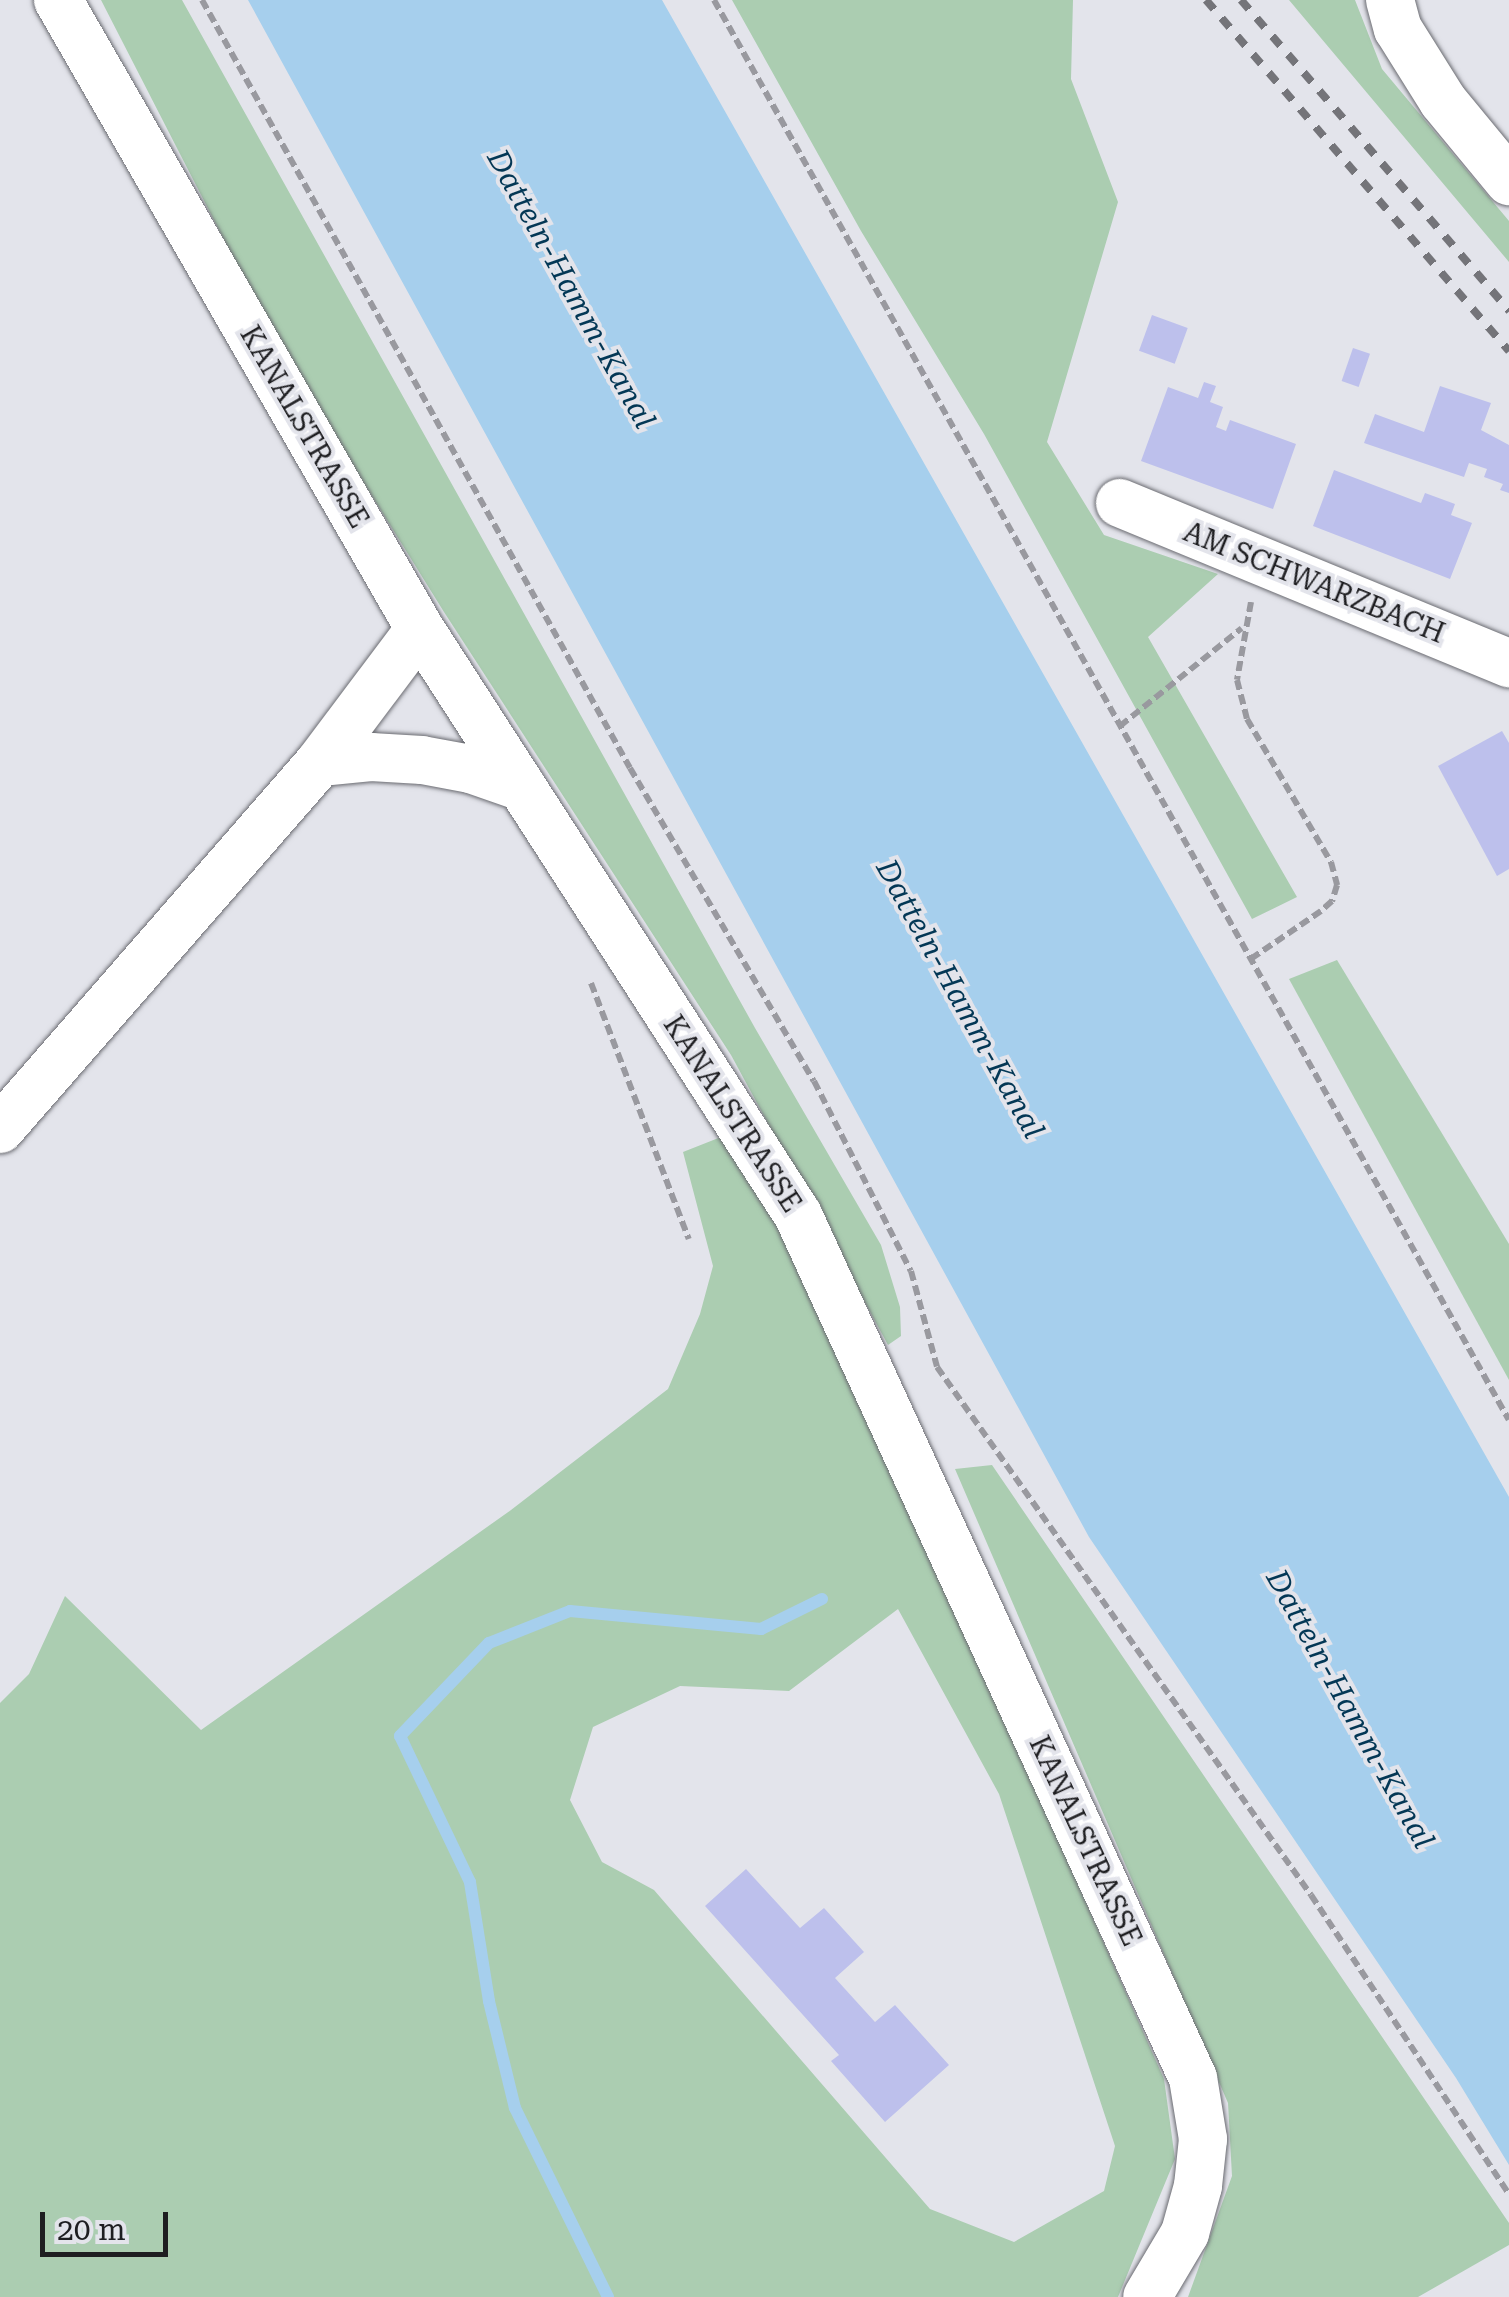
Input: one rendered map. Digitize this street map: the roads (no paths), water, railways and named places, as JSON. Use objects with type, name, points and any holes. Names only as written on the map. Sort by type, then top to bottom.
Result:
[{"type":"street","name":"KANALSTRASSE","points":[[58,0],[420,629],[798,1215],[1194,2078],[1204,2139],[1198,2186],[1185,2232],[1148,2297]]},
{"type":"street","points":[[1390,0],[1398,29],[1443,102],[1509,181]]},
{"type":"street","name":"AM SCHWARZBACH","points":[[1120,503],[1509,663]]},
{"type":"street","points":[[0,1129],[320,762],[420,629]]},
{"type":"street","points":[[320,762],[371,757],[422,760],[471,769],[522,787]]},
{"type":"water","name":"Datteln-Hamm-Kanal","points":[[248,0],[662,0],[1509,1497],[1509,2165],[1456,2078],[1089,1537]]},
{"type":"waterway","points":[[608,2297],[515,2108],[489,2001],[470,1882],[400,1736],[489,1643],[570,1611],[761,1629],[822,1599]]},
{"type":"railway","points":[[1206,0],[1509,351]]},
{"type":"railway","points":[[1241,0],[1509,311]]}]
